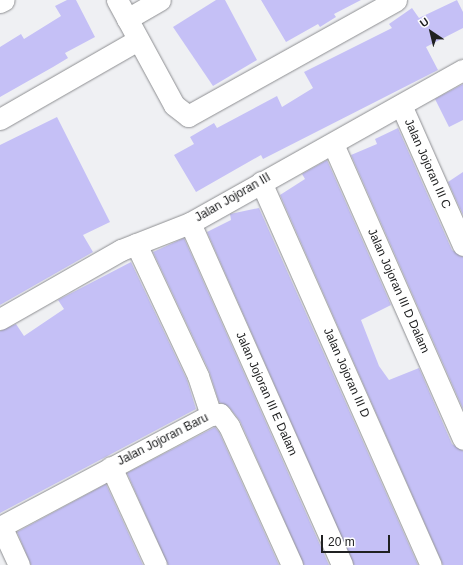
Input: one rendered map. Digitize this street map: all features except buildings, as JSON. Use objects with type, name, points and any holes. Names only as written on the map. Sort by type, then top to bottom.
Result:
[{"type":"street","points":[[0,2],[4,0]]},
{"type":"street","points":[[117,0],[174,105],[188,116],[396,0]]},
{"type":"street","points":[[127,19],[160,0]]},
{"type":"street","points":[[0,119],[138,40]]},
{"type":"street","name":"Jalan Jojoran III","points":[[0,319],[136,244],[190,222],[261,182],[334,144],[463,70]]},
{"type":"street","name":"Jalan Jojoran III C","points":[[401,106],[463,245]]},
{"type":"street","name":"Jalan Jojoran III D Dalam","points":[[334,144],[463,439]]},
{"type":"street","name":"Jalan Jojoran III D","points":[[261,182],[432,565]]},
{"type":"street","name":"Jalan Jojoran III E Dalam","points":[[190,222],[342,565]]},
{"type":"street","points":[[136,244],[198,376],[211,415]]},
{"type":"street","name":"Jalan Jojoran Baru","points":[[1,527],[211,415],[220,414],[229,426],[292,565]]},
{"type":"street","points":[[111,467],[156,565]]},
{"type":"street","points":[[1,527],[19,565]]}]
